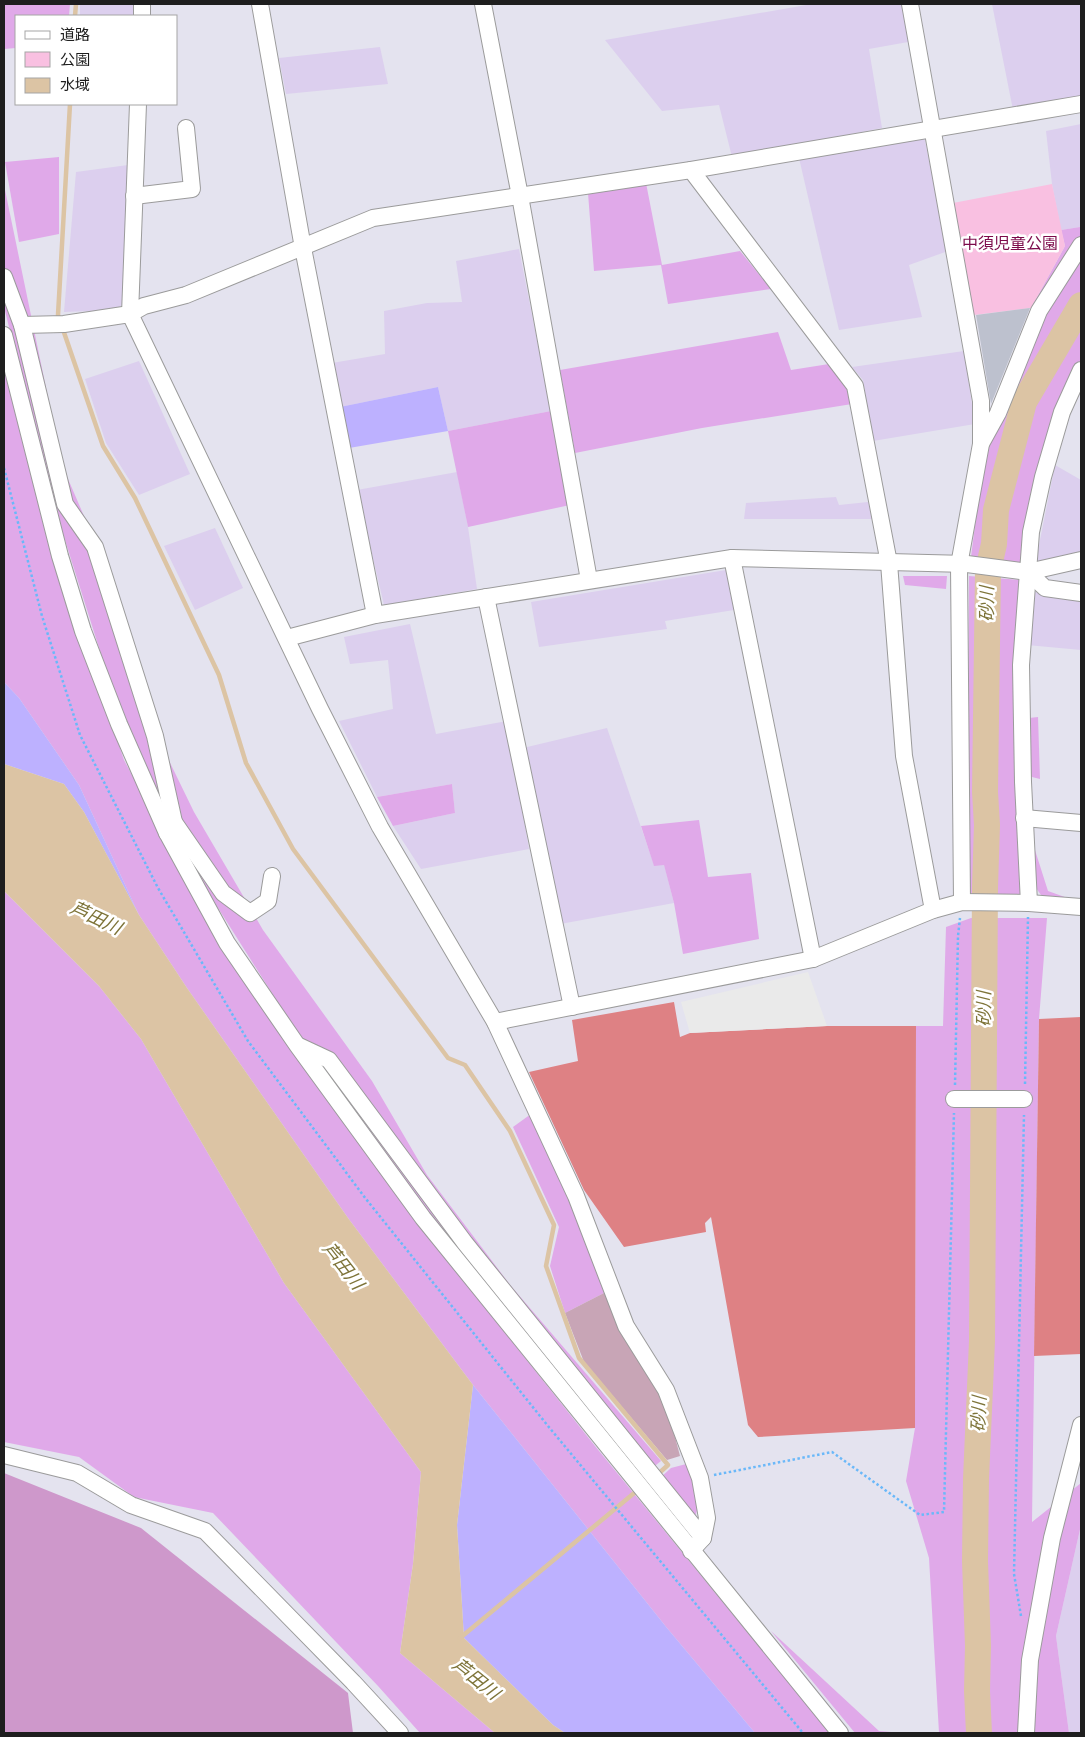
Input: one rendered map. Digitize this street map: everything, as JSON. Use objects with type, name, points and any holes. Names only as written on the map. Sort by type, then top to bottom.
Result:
[{"type":"street","points":[[260,4],[303,248],[374,615]]},
{"type":"street","points":[[483,4],[520,196],[589,580]]},
{"type":"street","points":[[910,4],[981,401],[981,444],[963,565],[962,902]]},
{"type":"street","points":[[22,325],[64,324],[130,314],[144,306],[186,295],[373,218],[691,170],[1081,104]]},
{"type":"street","points":[[138,105],[130,314],[320,709],[380,827],[495,1022],[576,1196],[626,1326],[666,1390],[700,1478],[707,1518],[703,1538],[692,1551]]},
{"type":"street","points":[[134,196],[192,189],[186,128]]},
{"type":"street","points":[[691,170],[855,386],[889,563],[904,756],[932,910]]},
{"type":"street","points":[[981,444],[998,413],[1039,311],[1081,245]]},
{"type":"street","points":[[4,277],[22,325],[65,504],[94,547],[155,736],[171,827],[223,893],[250,913],[268,901],[272,876]]},
{"type":"street","points":[[4,335],[60,556],[83,631],[119,724],[227,943],[297,1045],[423,1218],[840,1733]]},
{"type":"street","points":[[1029,903],[1024,818],[1021,665],[1031,532],[1042,477],[1062,412],[1081,370]]},
{"type":"street","points":[[732,558],[813,959]]},
{"type":"street","points":[[287,638],[374,615],[732,558],[963,565],[1028,572],[1081,560]]},
{"type":"street","points":[[1028,572],[1045,588],[1081,593]]},
{"type":"street","points":[[486,597],[572,1007]]},
{"type":"street","points":[[1024,818],[1081,823]]},
{"type":"street","points":[[495,1022],[813,959],[932,910],[962,902],[1029,903],[1081,907]]},
{"type":"street","points":[[297,1045],[328,1060],[465,1243],[703,1538]]},
{"type":"street","points":[[954,1099],[1024,1099]]},
{"type":"street","points":[[1026,1733],[1030,1660],[1052,1538],[1081,1425]]},
{"type":"street","points":[[4,1455],[76,1473],[131,1505],[205,1531],[353,1682],[400,1733]]},
{"type":"path","points":[[700,1478],[832,1452],[920,1516],[944,1512],[958,936],[962,902]]},
{"type":"path","points":[[1014,1574],[1029,903]]},
{"type":"shaded area","points":[[4,4],[70,4],[69,15],[15,15],[15,48],[4,49]]},
{"type":"shaded area","points":[[80,4],[135,4],[135,15],[80,15]]},
{"type":"shaded area","points":[[812,4],[902,4],[908,42],[869,49],[882,128],[732,157],[719,105],[662,111],[605,40]]},
{"type":"shaded area","points":[[992,4],[1081,4],[1081,98],[1013,110]]},
{"type":"shaded area","points":[[380,47],[388,84],[286,94],[279,58]]},
{"type":"shaded area","points":[[1081,124],[1081,225],[1080,227],[1061,230],[1052,184],[1046,131]]},
{"type":"shaded area","points":[[924,136],[948,251],[909,265],[922,317],[839,330],[799,158]]},
{"type":"shaded area","points":[[59,157],[59,234],[19,242],[5,162]]},
{"type":"shaded area","points":[[128,165],[126,300],[117,310],[64,312],[76,172]]},
{"type":"shaded area","points":[[646,183],[662,265],[740,251],[771,289],[668,304],[661,265],[594,271],[588,193]]},
{"type":"shaded area","points":[[4,185],[62,465],[84,516],[139,699],[194,812],[263,930],[372,1081],[427,1175],[511,1286],[661,1461],[641,1477],[424,1209],[287,1017],[187,859],[118,708],[52,499],[4,307]]},
{"type":"shaded area","points":[[1081,225],[1081,358],[1036,478],[1024,563],[971,557],[989,415],[1031,308],[1065,246],[1061,230],[1080,227]]},
{"type":"shaded area","points":[[519,249],[551,411],[448,431],[438,387],[340,407],[332,363],[385,354],[384,311],[427,303],[462,302],[456,261]]},
{"type":"shaded area","points":[[778,332],[791,370],[829,364],[849,387],[852,404],[702,428],[575,453],[560,370]]},
{"type":"shaded area","points":[[964,351],[975,424],[873,441],[863,380],[852,367]]},
{"type":"shaded area","points":[[139,361],[190,474],[139,495],[106,443],[85,379]]},
{"type":"shaded area","points":[[4,363],[51,545],[124,760],[220,940],[265,1011],[401,1202],[595,1446],[830,1733],[755,1733],[667,1628],[473,1385],[348,1218],[187,988],[139,915],[79,785],[19,698],[4,682]]},
{"type":"shaded area","points":[[551,411],[570,505],[468,527],[448,431]]},
{"type":"shaded area","points":[[1055,465],[1081,480],[1081,554],[1035,565]]},
{"type":"shaded area","points":[[457,472],[468,527],[477,589],[384,605],[357,490]]},
{"type":"shaded area","points":[[836,497],[839,505],[868,502],[872,519],[744,519],[746,503]]},
{"type":"shaded area","points":[[215,528],[243,588],[195,610],[164,546]]},
{"type":"shaded area","points":[[726,570],[734,610],[665,621],[667,629],[539,647],[531,602]]},
{"type":"shaded area","points":[[903,576],[947,576],[946,589],[905,585]]},
{"type":"shaded area","points":[[969,576],[1023,580],[1023,896],[968,896]]},
{"type":"shaded area","points":[[1034,592],[1081,599],[1081,650],[1027,645]]},
{"type":"shaded area","points":[[410,624],[436,734],[507,721],[529,849],[421,869],[393,826],[455,813],[452,784],[377,797],[339,721],[393,709],[388,660],[350,664],[344,637]]},
{"type":"shaded area","points":[[1038,717],[1040,779],[1028,776],[1029,718]]},
{"type":"shaded area","points":[[607,728],[654,865],[664,864],[674,903],[555,925],[523,748]]},
{"type":"shaded area","points":[[452,784],[455,813],[393,826],[377,797]]},
{"type":"shaded area","points":[[699,820],[708,877],[751,873],[759,939],[683,954],[674,903],[664,865],[654,866],[641,826]]},
{"type":"shaded area","points":[[1034,847],[1048,891],[1073,900],[1046,900],[1040,894],[1032,875]]},
{"type":"shaded area","points":[[4,891],[99,986],[141,1039],[284,1283],[421,1472],[413,1564],[400,1653],[495,1733],[420,1733],[378,1686],[213,1513],[134,1497],[79,1457],[4,1442]]},
{"type":"shaded area","points":[[971,918],[1047,918],[1039,1019],[1032,1522],[1081,1483],[1081,1525],[1056,1636],[1069,1733],[939,1733],[929,1558],[906,1481],[915,1428],[916,1026],[943,1026],[946,927]]},
{"type":"shaded area","points":[[808,972],[827,1026],[690,1033],[681,1002]]},
{"type":"shaded area","points":[[674,1002],[680,1037],[690,1033],[827,1026],[916,1026],[915,1428],[758,1437],[748,1425],[711,1217],[705,1223],[706,1232],[624,1247],[584,1190],[529,1072],[578,1061],[572,1020]]},
{"type":"shaded area","points":[[1081,1017],[1081,1354],[1034,1356],[1039,1019]]},
{"type":"shaded area","points":[[531,1114],[577,1210],[604,1293],[565,1313],[550,1266],[559,1227],[513,1127]]},
{"type":"shaded area","points":[[604,1293],[664,1395],[680,1456],[667,1460],[584,1362],[565,1313]]},
{"type":"shaded area","points":[[690,1463],[699,1505],[689,1533],[682,1530],[649,1488],[671,1468]]},
{"type":"shaded area","points":[[4,1473],[141,1528],[348,1693],[353,1733],[4,1733]]},
{"type":"shaded area","points":[[1081,1525],[1081,1733],[1069,1733],[1056,1636]]},
{"type":"shaded area","points":[[771,1631],[879,1731],[904,1733],[855,1733]]},
{"type":"sand","points":[[438,387],[448,431],[349,448],[340,407]]},
{"type":"sand","points":[[4,682],[19,698],[79,785],[139,915],[84,812],[64,784],[4,764]]},
{"type":"sand","points":[[473,1385],[667,1628],[755,1733],[565,1733],[553,1725],[464,1638],[457,1525]]},
{"type":"green space","name":"中須児童公園","points":[[1052,184],[1065,246],[1031,308],[974,315],[953,203]]},
{"type":"water","name":"芦田川","points":[[4,764],[64,784],[84,812],[139,915],[187,988],[348,1218],[473,1385],[457,1525],[464,1638],[553,1725],[565,1733],[495,1733],[400,1653],[413,1564],[421,1472],[284,1283],[141,1039],[99,986],[4,891]]},
{"type":"building","points":[[1030,308],[991,404],[976,315]]},
{"type":"waterway","points":[[75,15],[76,4]]},
{"type":"waterway","points":[[70,105],[58,315],[103,446],[135,498],[219,675],[246,763],[293,849],[448,1058],[465,1065],[510,1131],[554,1225],[546,1266],[579,1358],[668,1465],[657,1475]]},
{"type":"waterway","name":"砂川","points":[[979,1733],[975,1561],[976,1479],[982,1341],[988,570],[994,544],[996,510],[1024,402],[1081,305]]},
{"type":"waterway","points":[[460,1638],[639,1489]]}]
